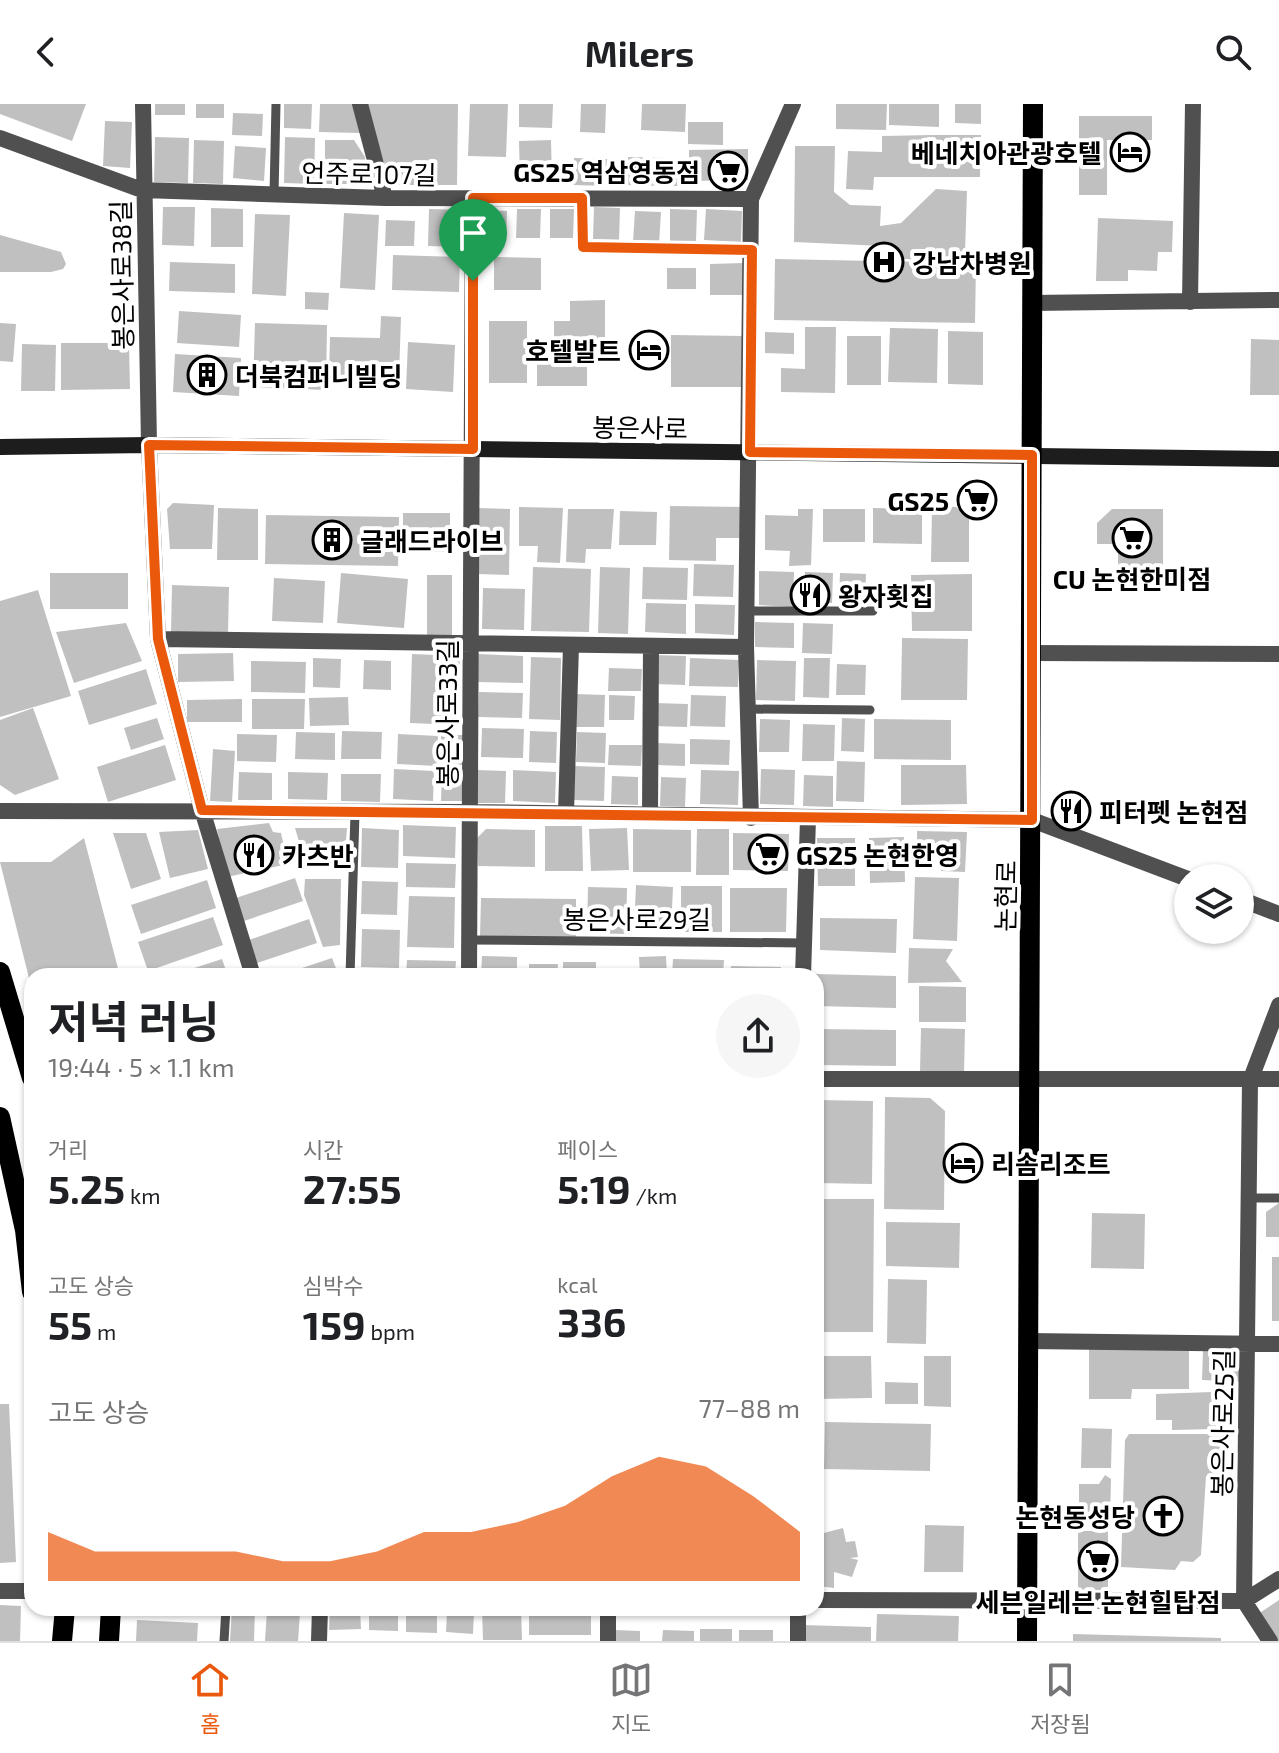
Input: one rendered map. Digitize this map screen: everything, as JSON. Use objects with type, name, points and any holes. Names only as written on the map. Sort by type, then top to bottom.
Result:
[{"type":"main road","name":"논현로","points":[[1027,1641],[1033,104]]},
{"type":"main road","name":"봉은사로","points":[[0,447],[149,445],[1279,459]]},
{"type":"main road","points":[[0,972],[24,1052]]},
{"type":"main road","points":[[0,1118],[24,1210]]},
{"type":"main road","points":[[62,1641],[64,1616]]},
{"type":"main road","points":[[109,1641],[111,1616]]},
{"type":"street","name":"봉은사로38길","points":[[143,104],[142,190],[149,445],[158,639],[202,810],[251,968]]},
{"type":"street","points":[[360,104],[385,198]]},
{"type":"street","points":[[751,818],[746,647],[751,199],[793,104]]},
{"type":"street","points":[[1190,302],[1193,104]]},
{"type":"street","name":"언주로107길","points":[[0,138],[142,190],[385,198],[751,199]]},
{"type":"street","name":"봉은사로33길","points":[[469,968],[473,198]]},
{"type":"street","points":[[1031,303],[1279,300]]},
{"type":"street","points":[[158,639],[746,647]]},
{"type":"street","points":[[566,813],[571,645]]},
{"type":"street","points":[[650,815],[651,646]]},
{"type":"street","points":[[1029,653],[1279,654]]},
{"type":"street","points":[[0,811],[471,812],[1032,820],[1174,874]]},
{"type":"street","points":[[803,968],[808,819]]},
{"type":"street","points":[[1254,904],[1279,914]]},
{"type":"street","name":"봉은사로25길","points":[[1244,1601],[1250,1081],[1279,1005]]},
{"type":"street","points":[[824,1079],[1279,1079]]},
{"type":"street","points":[[1027,1341],[1279,1344]]},
{"type":"street","points":[[824,1600],[1244,1601],[1279,1579]]},
{"type":"street","points":[[0,1591],[24,1591]]},
{"type":"street","points":[[1244,1601],[1270,1641]]},
{"type":"street","points":[[319,1641],[320,1616]]},
{"type":"street","points":[[608,1616],[608,1641]]},
{"type":"street","points":[[798,1616],[798,1641]]},
{"type":"lane","name":"언주로107길","points":[[274,195],[276,104]]},
{"type":"lane","points":[[582,198],[583,247],[752,250]]},
{"type":"lane","points":[[747,611],[873,611]]},
{"type":"lane","points":[[748,709],[870,710]]},
{"type":"lane","points":[[350,968],[355,813]]},
{"type":"lane","name":"봉은사로29길","points":[[469,940],[804,943]]},
{"type":"lane","points":[[1249,1198],[1279,1198]]},
{"type":"lane","points":[[224,1641],[226,1616]]},
{"type":"building","points":[[0,104],[86,104],[72,141],[0,114]]},
{"type":"building","points":[[155,104],[185,104],[185,115],[155,115]]},
{"type":"building","points":[[196,104],[224,104],[224,118],[196,118]]},
{"type":"building","points":[[284,104],[312,104],[311,129],[284,128]]},
{"type":"building","points":[[320,104],[352,104],[360,133],[319,132]]},
{"type":"building","points":[[366,104],[458,104],[457,185],[391,185]]},
{"type":"building","points":[[470,104],[508,104],[506,157],[468,156]]},
{"type":"building","points":[[519,104],[553,104],[552,128],[519,127]]},
{"type":"building","points":[[581,104],[606,104],[605,133],[580,132]]},
{"type":"building","points":[[642,104],[686,104],[685,132],[641,130]]},
{"type":"building","points":[[836,104],[887,104],[886,130],[836,129]]},
{"type":"building","points":[[889,104],[939,104],[939,127],[889,125]]},
{"type":"building","points":[[955,104],[981,104],[981,124],[955,123]]},
{"type":"building","points":[[233,113],[263,114],[262,136],[232,135]]},
{"type":"building","points":[[1079,116],[1152,116],[1152,140],[1107,140],[1107,195],[1079,195]]},
{"type":"building","points":[[105,121],[132,122],[130,168],[103,166]]},
{"type":"building","points":[[688,122],[723,122],[723,145],[688,144]]},
{"type":"building","points":[[981,135],[980,177],[874,177],[873,190],[846,189],[848,151],[882,152],[882,136]]},
{"type":"building","points":[[155,137],[189,138],[188,183],[154,182]]},
{"type":"building","points":[[285,137],[315,138],[314,184],[284,183]]},
{"type":"building","points":[[194,140],[224,141],[223,184],[193,183]]},
{"type":"building","points":[[325,140],[354,140],[365,157],[365,184],[325,184]]},
{"type":"building","points":[[551,140],[552,182],[520,182],[519,141]]},
{"type":"building","points":[[235,146],[266,148],[264,181],[233,178]]},
{"type":"building","points":[[795,146],[835,146],[834,192],[850,205],[881,206],[880,226],[901,223],[936,189],[967,191],[965,253],[953,261],[882,258],[883,246],[794,242]]},
{"type":"building","points":[[748,149],[748,180],[689,181],[689,150]]},
{"type":"building","points":[[628,157],[678,158],[678,186],[627,185]]},
{"type":"building","points":[[574,158],[609,159],[609,186],[573,185]]},
{"type":"building","points":[[163,207],[195,207],[194,246],[162,245]]},
{"type":"building","points":[[594,207],[620,208],[619,240],[593,239]]},
{"type":"building","points":[[211,208],[243,209],[243,247],[211,247]]},
{"type":"building","points":[[429,209],[463,210],[462,247],[428,246]]},
{"type":"building","points":[[517,209],[541,209],[540,238],[516,238]]},
{"type":"building","points":[[550,209],[574,209],[573,238],[550,238]]},
{"type":"building","points":[[670,209],[697,210],[696,241],[670,241]]},
{"type":"building","points":[[706,209],[742,211],[741,242],[704,240]]},
{"type":"building","points":[[483,210],[507,211],[506,239],[483,239]]},
{"type":"building","points":[[635,211],[661,212],[659,244],[633,242]]},
{"type":"building","points":[[344,213],[379,215],[375,290],[340,288]]},
{"type":"building","points":[[255,214],[290,215],[286,296],[252,294]]},
{"type":"building","points":[[1098,218],[1173,221],[1172,252],[1158,252],[1157,271],[1128,270],[1128,281],[1096,281]]},
{"type":"building","points":[[386,220],[415,221],[414,246],[385,246]]},
{"type":"building","points":[[0,235],[61,252],[66,264],[63,269],[51,272],[0,272]]},
{"type":"building","points":[[393,255],[460,257],[459,292],[392,290]]},
{"type":"building","points":[[494,257],[541,258],[541,290],[494,290]]},
{"type":"building","points":[[775,259],[976,263],[975,323],[774,320]]},
{"type":"building","points":[[170,262],[235,264],[235,293],[169,291]]},
{"type":"building","points":[[744,263],[745,295],[710,295],[710,264]]},
{"type":"building","points":[[667,268],[696,268],[696,289],[667,289]]},
{"type":"building","points":[[305,292],[329,293],[328,310],[305,309]]},
{"type":"building","points":[[605,300],[605,364],[587,364],[587,386],[537,386],[537,343],[554,343],[554,321],[570,321],[570,301]]},
{"type":"building","points":[[179,311],[241,315],[239,347],[177,343]]},
{"type":"building","points":[[381,316],[401,317],[399,377],[329,375],[330,337],[380,338]]},
{"type":"building","points":[[489,321],[527,321],[527,383],[489,383]]},
{"type":"building","points":[[0,323],[16,324],[13,362],[0,361]]},
{"type":"building","points":[[255,323],[327,325],[326,390],[253,387]]},
{"type":"building","points":[[805,327],[836,327],[835,393],[781,392],[781,368],[805,369]]},
{"type":"building","points":[[890,328],[938,329],[937,383],[888,382]]},
{"type":"building","points":[[948,331],[983,332],[983,385],[948,384]]},
{"type":"building","points":[[765,332],[794,333],[794,354],[765,353]]},
{"type":"building","points":[[671,335],[744,336],[744,387],[671,387]]},
{"type":"building","points":[[847,336],[881,336],[881,385],[847,385]]},
{"type":"building","points":[[1251,339],[1279,340],[1279,395],[1250,395]]},
{"type":"building","points":[[408,342],[455,345],[453,392],[406,389]]},
{"type":"building","points":[[61,343],[129,343],[130,389],[61,390]]},
{"type":"building","points":[[22,344],[56,345],[55,391],[21,391]]},
{"type":"building","name":"더북컴퍼니빌딩","points":[[175,354],[241,358],[239,396],[173,392]]},
{"type":"building","points":[[173,503],[214,505],[212,549],[170,549],[167,509]]},
{"type":"building","points":[[670,506],[744,507],[743,538],[716,538],[716,561],[669,560]]},
{"type":"building","points":[[932,506],[956,507],[969,519],[969,562],[931,562]]},
{"type":"building","points":[[519,507],[563,508],[560,563],[537,562],[538,546],[519,546]]},
{"type":"building","points":[[218,508],[258,509],[258,560],[217,560]]},
{"type":"building","points":[[479,508],[510,509],[509,575],[477,574]]},
{"type":"building","points":[[873,508],[922,509],[922,544],[873,543]]},
{"type":"building","points":[[568,509],[614,509],[611,549],[586,549],[585,563],[566,562]]},
{"type":"building","points":[[798,509],[813,509],[811,565],[789,566],[790,551],[765,550],[765,515],[798,516]]},
{"type":"building","points":[[823,509],[865,509],[865,542],[823,542]]},
{"type":"building","points":[[1112,509],[1163,509],[1163,570],[1118,571],[1118,544],[1097,544],[1097,523]]},
{"type":"building","points":[[620,511],[657,512],[656,545],[619,545]]},
{"type":"building","points":[[403,513],[450,513],[450,552],[403,552]]},
{"type":"building","name":"글래드라이브","points":[[266,515],[399,517],[398,566],[265,564]]},
{"type":"building","points":[[694,564],[734,565],[733,597],[693,596]]},
{"type":"building","points":[[533,567],[591,569],[589,632],[531,631]]},
{"type":"building","points":[[600,567],[630,568],[628,634],[598,633]]},
{"type":"building","points":[[643,567],[688,568],[687,600],[642,599]]},
{"type":"building","points":[[759,571],[794,572],[793,607],[759,605]]},
{"type":"building","points":[[805,572],[833,573],[832,603],[804,603]]},
{"type":"building","points":[[50,573],[128,573],[128,609],[50,609]]},
{"type":"building","points":[[341,573],[408,579],[404,628],[337,623]]},
{"type":"building","points":[[840,573],[866,574],[865,602],[839,601]]},
{"type":"building","points":[[972,574],[972,631],[912,631],[911,575]]},
{"type":"building","points":[[427,575],[452,575],[452,636],[427,636]]},
{"type":"building","points":[[274,578],[325,581],[323,623],[272,621]]},
{"type":"building","points":[[172,585],[229,587],[228,633],[171,632]]},
{"type":"building","points":[[483,588],[525,589],[524,630],[482,629]]},
{"type":"building","points":[[38,590],[71,696],[0,717],[0,601]]},
{"type":"building","points":[[646,603],[686,604],[686,634],[645,632]]},
{"type":"building","points":[[695,604],[735,605],[734,635],[695,633]]},
{"type":"building","points":[[755,622],[794,623],[794,648],[755,647]]},
{"type":"building","points":[[126,623],[142,661],[74,683],[56,632]]},
{"type":"building","points":[[803,623],[833,624],[832,654],[802,653]]},
{"type":"building","points":[[902,638],[968,639],[967,700],[901,700]]},
{"type":"building","points":[[233,653],[234,681],[178,682],[178,654]]},
{"type":"building","points":[[412,654],[460,656],[458,725],[410,723]]},
{"type":"building","points":[[478,654],[523,656],[523,683],[477,682]]},
{"type":"building","points":[[654,655],[686,656],[685,685],[654,684]]},
{"type":"building","points":[[531,657],[561,658],[560,720],[529,719]]},
{"type":"building","points":[[313,658],[341,659],[340,688],[313,687]]},
{"type":"building","points":[[690,658],[739,660],[738,687],[689,686]]},
{"type":"building","points":[[804,658],[830,658],[829,698],[803,697]]},
{"type":"building","points":[[364,660],[391,661],[391,690],[363,689]]},
{"type":"building","points":[[757,660],[796,661],[795,701],[756,700]]},
{"type":"building","points":[[251,661],[306,662],[305,693],[251,692]]},
{"type":"building","points":[[837,664],[866,665],[865,695],[836,695]]},
{"type":"building","points":[[609,668],[642,669],[641,691],[608,691]]},
{"type":"building","points":[[146,669],[157,704],[89,725],[78,691]]},
{"type":"building","points":[[479,692],[523,693],[522,718],[478,717]]},
{"type":"building","points":[[575,694],[605,695],[604,727],[574,727]]},
{"type":"building","points":[[609,695],[635,696],[634,720],[609,720]]},
{"type":"building","points":[[691,695],[726,696],[725,727],[690,726]]},
{"type":"building","points":[[348,697],[349,725],[310,726],[309,698]]},
{"type":"building","points":[[242,699],[242,722],[187,722],[187,700]]},
{"type":"building","points":[[252,699],[305,699],[304,729],[252,729]]},
{"type":"building","points":[[654,703],[688,704],[687,727],[653,726]]},
{"type":"building","points":[[33,708],[59,779],[15,795],[0,785],[0,720]]},
{"type":"building","points":[[157,718],[164,739],[131,750],[124,728]]},
{"type":"building","points":[[842,718],[865,719],[864,752],[841,751]]},
{"type":"building","points":[[760,719],[790,720],[789,752],[759,752]]},
{"type":"building","points":[[874,719],[951,720],[951,760],[874,759]]},
{"type":"building","points":[[803,724],[835,725],[834,761],[802,761]]},
{"type":"building","points":[[482,728],[524,729],[523,758],[481,757]]},
{"type":"building","points":[[342,731],[382,732],[381,759],[341,759]]},
{"type":"building","points":[[530,731],[557,732],[556,763],[529,762]]},
{"type":"building","points":[[296,732],[335,733],[335,760],[295,759]]},
{"type":"building","points":[[577,732],[606,733],[605,763],[576,762]]},
{"type":"building","points":[[237,734],[277,735],[276,762],[237,761]]},
{"type":"building","points":[[398,734],[438,736],[437,766],[397,764]]},
{"type":"building","points":[[441,735],[463,735],[463,765],[441,764]]},
{"type":"building","points":[[690,739],[730,740],[729,765],[690,764]]},
{"type":"building","points":[[656,743],[685,744],[685,766],[656,765]]},
{"type":"building","points":[[165,745],[176,780],[108,802],[97,767]]},
{"type":"building","points":[[609,745],[642,745],[641,766],[608,765]]},
{"type":"building","points":[[213,749],[235,751],[232,802],[210,801]]},
{"type":"building","points":[[837,761],[865,762],[864,802],[836,801]]},
{"type":"building","points":[[901,765],[966,765],[967,804],[901,805]]},
{"type":"building","points":[[574,766],[605,767],[604,801],[573,800]]},
{"type":"building","points":[[394,769],[434,771],[433,801],[393,799]]},
{"type":"building","points":[[761,769],[795,770],[794,805],[760,804]]},
{"type":"building","points":[[477,770],[506,771],[505,803],[476,803]]},
{"type":"building","points":[[513,770],[556,772],[555,803],[513,801]]},
{"type":"building","points":[[701,770],[739,771],[738,805],[700,804]]},
{"type":"building","points":[[442,771],[464,772],[463,801],[441,801]]},
{"type":"building","points":[[239,772],[272,773],[272,800],[238,800]]},
{"type":"building","points":[[288,772],[328,773],[327,800],[288,799]]},
{"type":"building","points":[[341,774],[381,774],[380,802],[341,801]]},
{"type":"building","points":[[804,775],[833,776],[833,807],[803,806]]},
{"type":"building","points":[[612,776],[638,777],[638,805],[611,804]]},
{"type":"building","points":[[661,777],[686,778],[685,807],[660,806]]},
{"type":"building","points":[[269,823],[273,832],[281,833],[288,864],[227,877],[217,829]]},
{"type":"building","points":[[403,825],[456,827],[455,858],[403,856]]},
{"type":"building","points":[[545,826],[582,826],[583,871],[545,871]]},
{"type":"building","points":[[295,828],[347,828],[344,867],[306,865]]},
{"type":"building","points":[[362,828],[399,830],[398,868],[361,867]]},
{"type":"building","points":[[627,828],[629,870],[591,871],[589,829]]},
{"type":"building","points":[[486,829],[535,830],[535,867],[478,866],[477,838]]},
{"type":"building","points":[[633,829],[691,830],[691,872],[633,872]]},
{"type":"building","points":[[697,829],[729,829],[729,875],[696,875]]},
{"type":"building","points":[[198,830],[208,869],[170,878],[159,832]]},
{"type":"building","points":[[917,831],[967,832],[965,872],[941,871],[942,852],[917,852]]},
{"type":"building","points":[[113,833],[146,833],[161,879],[131,889]]},
{"type":"building","points":[[733,833],[789,834],[788,871],[733,870]]},
{"type":"building","points":[[904,837],[905,882],[870,883],[869,838]]},
{"type":"building","points":[[84,838],[118,968],[26,968],[0,862],[51,862]]},
{"type":"building","points":[[817,838],[855,838],[855,886],[818,886]]},
{"type":"building","points":[[406,863],[456,864],[455,888],[406,887]]},
{"type":"building","points":[[915,877],[959,878],[957,941],[913,939]]},
{"type":"building","points":[[295,878],[303,901],[241,922],[233,899]]},
{"type":"building","points":[[305,879],[341,879],[340,945],[323,947],[304,895]]},
{"type":"building","points":[[207,880],[216,908],[141,934],[131,905]]},
{"type":"building","points":[[362,881],[398,882],[397,915],[361,914]]},
{"type":"building","points":[[636,885],[673,887],[671,931],[634,929]]},
{"type":"building","points":[[681,886],[722,886],[722,932],[681,932]]},
{"type":"building","points":[[588,887],[627,888],[626,934],[587,933]]},
{"type":"building","points":[[730,888],[787,888],[786,932],[730,932]]},
{"type":"building","points":[[409,896],[455,897],[454,948],[407,947]]},
{"type":"building","points":[[481,898],[576,899],[576,938],[480,936]]},
{"type":"building","points":[[213,917],[223,945],[157,968],[147,968],[138,942]]},
{"type":"building","points":[[820,918],[897,919],[896,953],[820,950]]},
{"type":"building","points":[[309,919],[317,943],[254,964],[246,941]]},
{"type":"building","points":[[362,929],[400,930],[399,968],[361,967]]},
{"type":"building","points":[[909,948],[953,949],[946,961],[962,982],[908,983]]},
{"type":"building","points":[[482,956],[517,957],[517,968],[481,968]]},
{"type":"building","points":[[666,956],[667,968],[640,968],[639,957]]},
{"type":"building","points":[[332,958],[336,968],[302,968]]},
{"type":"building","points":[[222,959],[225,968],[194,968]]},
{"type":"building","points":[[673,959],[724,960],[724,968],[672,968]]},
{"type":"building","points":[[407,960],[456,961],[456,968],[406,968]]},
{"type":"building","points":[[563,962],[596,962],[596,968],[563,968]]},
{"type":"building","points":[[529,964],[558,964],[558,968],[529,968]]},
{"type":"building","points":[[731,966],[781,967],[781,968]]},
{"type":"building","points":[[824,974],[896,976],[896,1008],[824,1006]]},
{"type":"building","points":[[919,986],[966,987],[966,1022],[919,1022]]},
{"type":"building","points":[[921,1028],[965,1029],[964,1073],[920,1072]]},
{"type":"building","points":[[824,1029],[896,1030],[896,1066],[824,1065]]},
{"type":"building","points":[[885,1097],[930,1098],[945,1111],[944,1210],[884,1209]]},
{"type":"building","points":[[824,1100],[873,1101],[872,1184],[824,1183]]},
{"type":"building","points":[[824,1199],[874,1199],[873,1332],[824,1332]]},
{"type":"building","points":[[1279,1203],[1279,1237],[1266,1237],[1266,1212]]},
{"type":"building","points":[[1092,1213],[1145,1214],[1144,1269],[1091,1268]]},
{"type":"building","points":[[886,1222],[960,1223],[959,1268],[886,1266]]},
{"type":"building","points":[[1272,1257],[1279,1257],[1279,1321],[1272,1321]]},
{"type":"building","points":[[888,1279],[927,1280],[926,1344],[887,1343]]},
{"type":"building","points":[[1089,1348],[1189,1348],[1189,1389],[1132,1389],[1131,1399],[1089,1399]]},
{"type":"building","points":[[1226,1349],[1242,1358],[1241,1382],[1202,1380],[1203,1350]]},
{"type":"building","points":[[824,1356],[871,1356],[872,1398],[824,1399]]},
{"type":"building","points":[[924,1356],[951,1356],[951,1407],[924,1406]]},
{"type":"building","points":[[885,1382],[918,1383],[918,1404],[885,1404]]},
{"type":"building","points":[[1212,1392],[1212,1402],[1233,1402],[1234,1417],[1216,1418],[1216,1429],[1172,1430],[1172,1420],[1156,1420],[1156,1394]]},
{"type":"building","points":[[0,1404],[9,1404],[16,1562],[0,1563]]},
{"type":"building","points":[[825,1422],[931,1424],[930,1471],[824,1469]]},
{"type":"building","points":[[1082,1428],[1112,1429],[1111,1468],[1081,1468]]},
{"type":"building","name":"논현동성당","points":[[1129,1434],[1220,1434],[1222,1438],[1221,1476],[1206,1476],[1201,1555],[1193,1562],[1181,1561],[1175,1570],[1121,1567],[1125,1440]]},
{"type":"building","points":[[1105,1475],[1111,1479],[1110,1518],[1079,1517],[1079,1484],[1099,1484]]},
{"type":"building","points":[[925,1525],[964,1526],[963,1572],[924,1572]]},
{"type":"building","points":[[843,1528],[846,1542],[855,1541],[858,1557],[850,1558],[858,1560],[852,1577],[834,1572],[834,1588],[824,1587],[824,1533]]},
{"type":"building","points":[[1078,1531],[1108,1531],[1108,1590],[1078,1590]]},
{"type":"building","points":[[1279,1600],[1279,1641],[1276,1641],[1258,1614]]},
{"type":"building","points":[[0,1605],[21,1606],[20,1641],[0,1641]]},
{"type":"building","points":[[877,1614],[959,1616],[958,1641],[876,1641]]},
{"type":"building","points":[[232,1616],[255,1616],[254,1641],[230,1641]]},
{"type":"building","points":[[267,1616],[300,1616],[298,1641],[265,1641]]},
{"type":"building","points":[[330,1616],[360,1616],[361,1629],[329,1630]]},
{"type":"building","points":[[369,1616],[398,1616],[398,1631],[369,1630]]},
{"type":"building","points":[[406,1616],[437,1616],[437,1633],[406,1632]]},
{"type":"building","points":[[447,1616],[474,1616],[473,1634],[446,1632]]},
{"type":"building","points":[[482,1616],[521,1616],[522,1640],[483,1640]]},
{"type":"building","points":[[529,1616],[591,1616],[591,1635],[529,1635]]},
{"type":"building","points":[[137,1620],[198,1623],[197,1641],[136,1641]]},
{"type":"building","points":[[802,1625],[871,1627],[871,1641],[802,1641]]},
{"type":"building","points":[[700,1629],[732,1629],[732,1641],[700,1641]]},
{"type":"building","points":[[615,1630],[640,1631],[640,1641],[615,1641]]},
{"type":"building","points":[[663,1630],[694,1631],[694,1641],[662,1641]]},
{"type":"building","points":[[739,1630],[773,1630],[773,1641],[739,1641]]},
{"type":"building","points":[[1073,1634],[1221,1638],[1221,1641],[1073,1641]]},
{"type":"place","name":"베네치아관광호텔","points":[[1130,152]]},
{"type":"place","name":"GS25 역삼영동점","points":[[728,171]]},
{"type":"place","name":"강남차병원","points":[[884,262]]},
{"type":"place","name":"호텔발트","points":[[649,350]]},
{"type":"place","name":"더북컴퍼니빌딩","points":[[207,375]]},
{"type":"place","name":"GS25","points":[[977,500]]},
{"type":"place","name":"CU 논현한미점","points":[[1132,538]]},
{"type":"place","name":"글래드라이브","points":[[332,540]]},
{"type":"place","name":"왕자횟집","points":[[810,595]]},
{"type":"place","name":"피터펫 논현점","points":[[1071,811]]},
{"type":"place","name":"GS25 논현한영","points":[[768,854]]},
{"type":"place","name":"카츠반","points":[[254,855]]},
{"type":"place","name":"리솜리조트","points":[[963,1163]]},
{"type":"place","name":"논현동성당","points":[[1163,1516]]},
{"type":"place","name":"세븐일레븐 논현힐탑점","points":[[1098,1561]]},
{"type":"route","points":[[473,198],[582,198],[583,247],[752,250],[750,452],[1032,455],[1029,653],[1032,820],[202,810],[158,639],[149,445],[473,449],[473,281],[473,198]]}]
